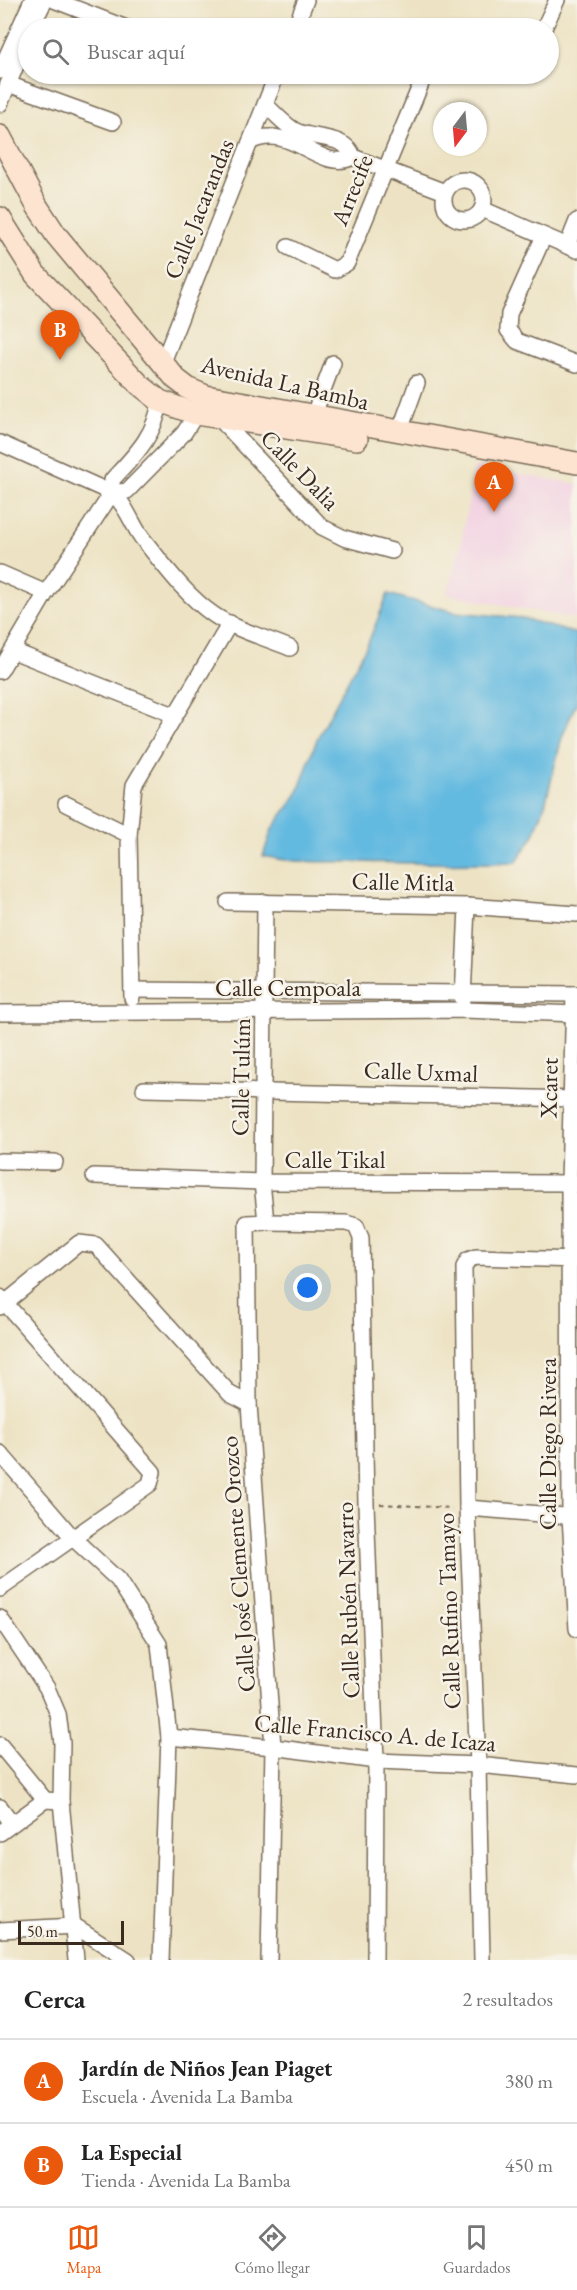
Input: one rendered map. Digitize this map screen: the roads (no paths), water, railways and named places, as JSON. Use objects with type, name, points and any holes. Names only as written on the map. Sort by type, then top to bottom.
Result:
[{"type":"street","points":[[26,18],[32,0]]},
{"type":"street","points":[[36,18],[45,0]]},
{"type":"street","points":[[54,0],[100,18]]},
{"type":"street","points":[[299,18],[306,0]]},
{"type":"street","points":[[548,18],[556,0]]},
{"type":"street","points":[[0,104],[4,78],[18,39]]},
{"type":"street","points":[[4,78],[18,53]]},
{"type":"street","points":[[4,78],[18,84]]},
{"type":"street","points":[[19,84],[113,122]]},
{"type":"street","name":"Calle Jacarandas","points":[[163,362],[274,84]]},
{"type":"street","name":"Arrecife","points":[[288,247],[332,268],[343,267],[421,84]]},
{"type":"street","points":[[266,105],[296,132],[339,143],[347,148],[353,157],[445,192]]},
{"type":"street","name":"Avenida La Bamba","points":[[0,136],[9,175],[197,404],[219,418],[577,474]]},
{"type":"street","points":[[250,142],[265,136],[285,138],[330,160],[346,161],[353,157]]},
{"type":"street","points":[[457,180],[475,182],[483,191],[482,209],[471,219],[456,218],[445,208],[445,192],[457,180]]},
{"type":"street","points":[[482,209],[572,248],[577,221]]},
{"type":"street","name":"Avenida La Bamba","points":[[0,218],[35,274],[140,385],[160,401],[313,417],[577,464]]},
{"type":"street","points":[[544,236],[509,314],[508,330],[517,341],[577,364]]},
{"type":"street","points":[[140,385],[147,371],[163,362]]},
{"type":"street","points":[[313,417],[333,363]]},
{"type":"street","points":[[0,671],[46,594],[112,493],[112,480],[150,435],[157,421],[160,401],[176,379]]},
{"type":"street","points":[[399,433],[417,383]]},
{"type":"street","points":[[112,493],[127,491],[184,433],[197,404]]},
{"type":"street","name":"Calle Dalia","points":[[219,418],[322,527],[344,538],[392,550]]},
{"type":"street","points":[[0,443],[112,493],[121,500],[135,529],[186,591],[215,615],[290,648]]},
{"type":"street","points":[[0,573],[46,594]]},
{"type":"street","points":[[132,1011],[129,835],[132,793],[138,776],[230,623]]},
{"type":"street","points":[[13,651],[174,715]]},
{"type":"street","points":[[66,804],[129,835]]},
{"type":"street","name":"Calle Mitla","points":[[228,902],[467,906],[577,914]]},
{"type":"street","name":"Calle Tulúm","points":[[262,1182],[266,902]]},
{"type":"street","points":[[464,1010],[467,906]]},
{"type":"street","name":"Calle Cempoala","points":[[132,990],[463,991],[575,994]]},
{"type":"street","name":"Xcaret","points":[[574,1259],[575,994]]},
{"type":"street","name":"Calle Cempoala","points":[[0,1013],[464,1010],[574,1014]]},
{"type":"street","name":"Calle Uxmal","points":[[144,1089],[575,1099]]},
{"type":"street","points":[[0,1161],[55,1162]]},
{"type":"street","name":"Calle Tikal","points":[[93,1176],[262,1182],[573,1183]]},
{"type":"street","points":[[262,1182],[266,1222]]},
{"type":"street","name":"Calle José Clemente Orozco","points":[[266,1222],[247,1222],[249,1404],[273,1747],[269,1960]]},
{"type":"street","name":"Calle Rubén Navarro","points":[[266,1222],[346,1223],[356,1226],[361,1239],[366,1504],[376,1761],[375,1960]]},
{"type":"street","points":[[0,1589],[150,1484],[153,1472],[2,1302],[79,1243],[96,1245],[230,1394],[249,1404]]},
{"type":"street","name":"Calle Rufino Tamayo","points":[[482,1960],[478,1765],[467,1508],[464,1268],[468,1260],[476,1257],[574,1259]]},
{"type":"street","name":"Calle Diego Rivera","points":[[574,1259],[574,1517],[577,1629]]},
{"type":"street","points":[[0,1453],[74,1539],[118,1580],[159,1644],[169,1737],[161,1960]]},
{"type":"street","points":[[467,1508],[574,1517]]},
{"type":"street","points":[[0,1618],[47,1688],[58,1714],[62,1743],[61,1801],[75,1926],[76,1960]]},
{"type":"street","name":"Calle Francisco A. de Icaza","points":[[169,1737],[273,1747],[376,1761],[478,1765],[577,1775]]},
{"type":"street","points":[[0,1745],[45,1800]]},
{"type":"street","points":[[0,1807],[6,1828],[45,1800],[61,1801]]},
{"type":"street","points":[[0,1930],[75,1926],[128,1960]]},
{"type":"water","points":[[388,594],[455,612],[522,618],[577,634],[577,701],[562,737],[545,805],[533,837],[516,862],[456,864],[308,862],[263,856],[272,829],[297,795],[317,739],[368,643]]},
{"type":"place","name":"La Especial","points":[[60,360]]},
{"type":"place","name":"Jardín de Niños Jean Piaget","points":[[494,512]]}]
